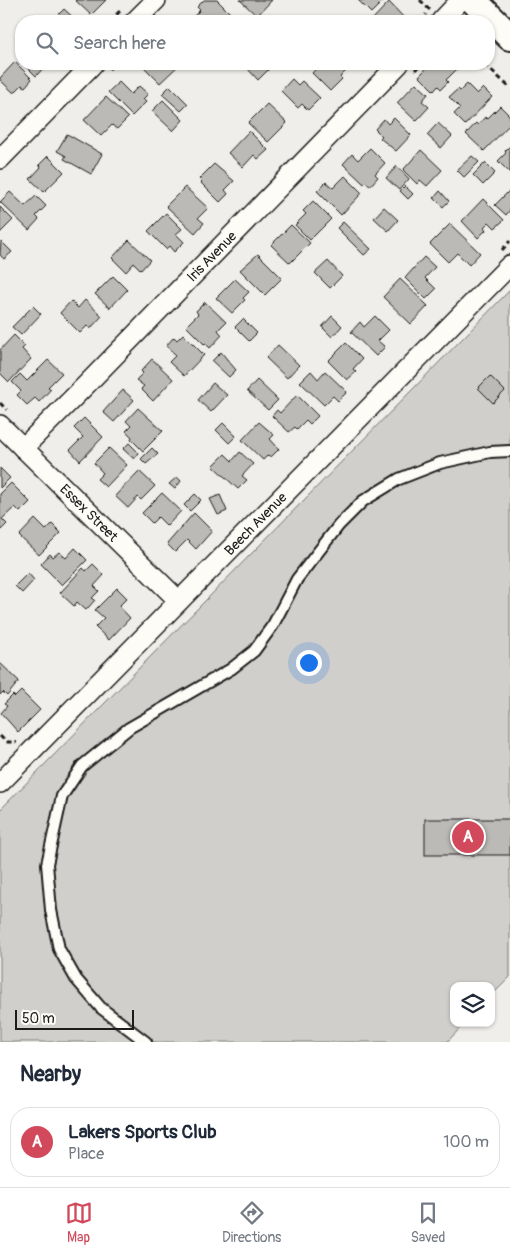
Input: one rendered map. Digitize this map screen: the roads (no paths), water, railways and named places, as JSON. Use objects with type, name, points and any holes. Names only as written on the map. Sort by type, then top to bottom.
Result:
[{"type":"street","points":[[141,15],[156,0]]},
{"type":"street","points":[[436,15],[461,0]]},
{"type":"street","points":[[473,0],[489,15]]},
{"type":"street","points":[[495,21],[508,33]]},
{"type":"street","points":[[0,158],[87,70]]},
{"type":"street","name":"Iris Avenue","points":[[23,448],[393,70]]},
{"type":"street","name":"Beech Avenue","points":[[4,771],[179,600],[510,264]]},
{"type":"street","name":"Essex Street","points":[[0,425],[179,600]]},
{"type":"lane","points":[[146,1042],[101,1008],[76,979],[59,949],[51,910],[47,864],[62,796],[82,766],[129,728],[231,669],[254,651],[273,625],[297,579],[338,525],[363,501],[399,479],[440,462],[490,452],[510,451]]},
{"type":"place","name":"Lakers Sports Club","points":[[468,837]]}]
